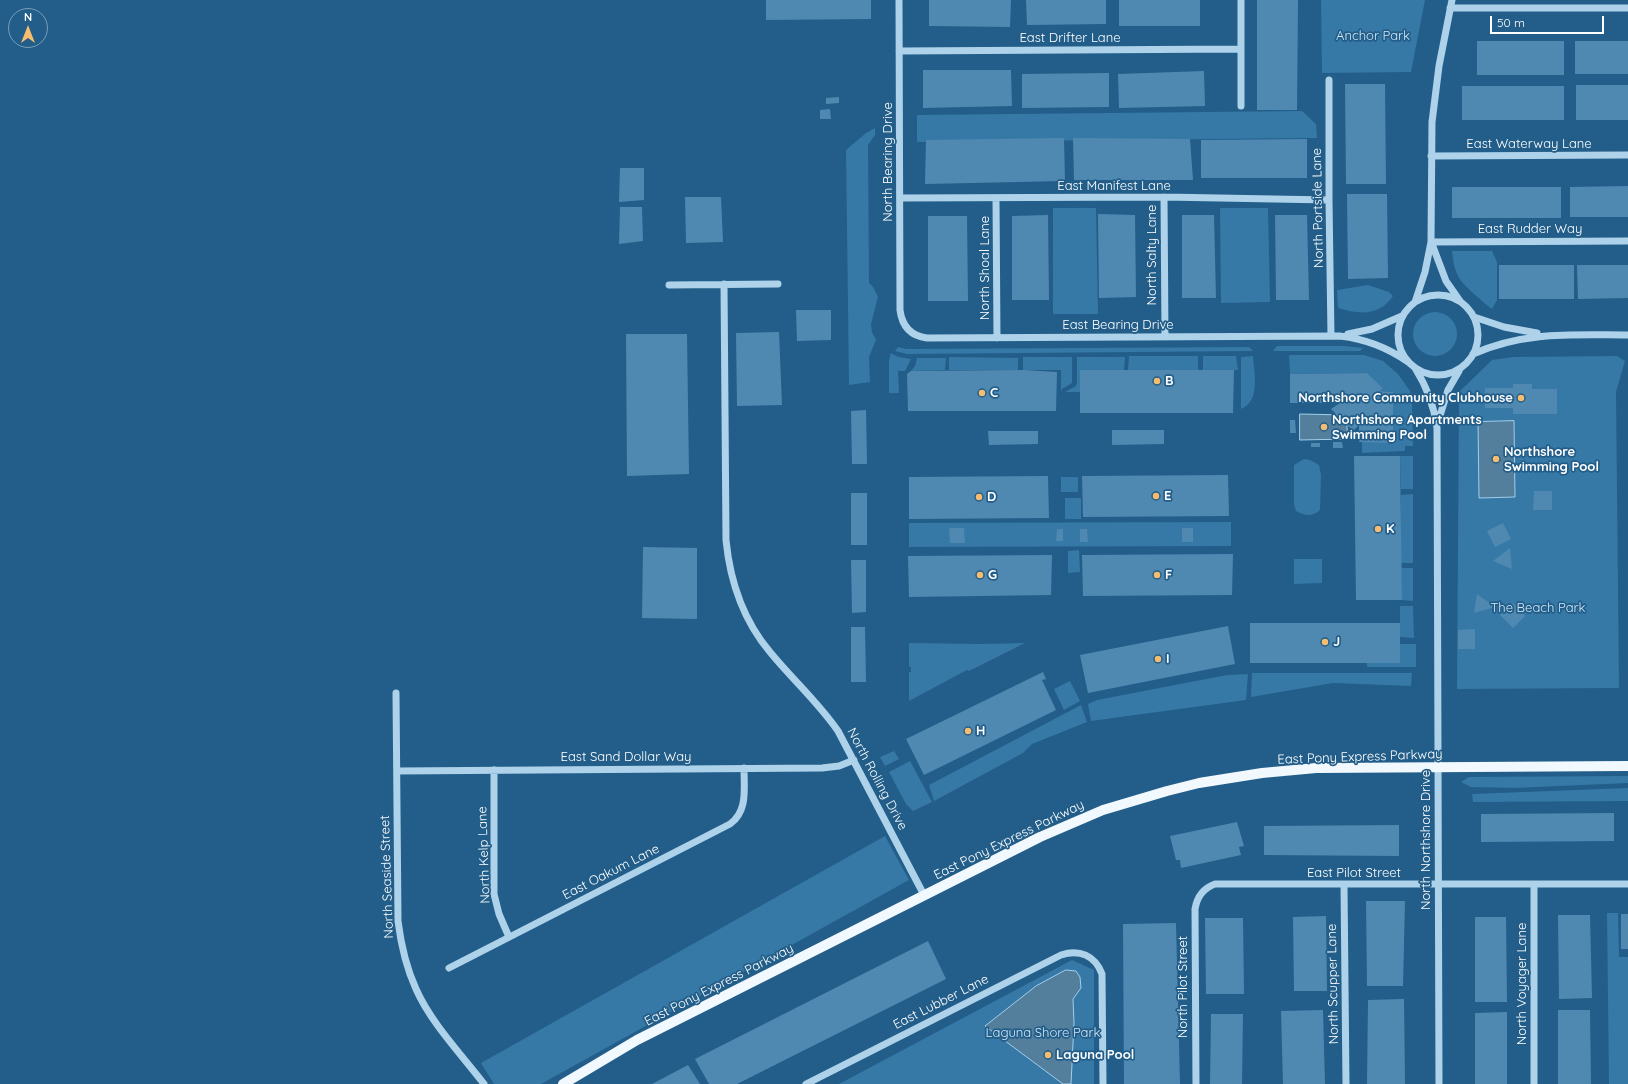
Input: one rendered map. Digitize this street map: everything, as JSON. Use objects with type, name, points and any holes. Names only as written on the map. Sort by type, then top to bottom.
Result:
[{"type":"main road","name":"East Pony Express Parkway","points":[[563,1084],[637,1040],[1040,837],[1103,810],[1167,791],[1232,777],[1292,770],[1323,768],[1628,766]]},
{"type":"street","name":"North Bearing Drive","points":[[899,0],[900,310],[903,323]]},
{"type":"street","points":[[1241,0],[1242,106]]},
{"type":"street","points":[[1415,302],[1425,272],[1431,242],[1432,122],[1437,80],[1452,0]]},
{"type":"street","points":[[1450,8],[1628,8]]},
{"type":"street","name":"East Drifter Lane","points":[[899,51],[1241,49]]},
{"type":"street","name":"North Portside Lane","points":[[1329,80],[1331,336]]},
{"type":"street","name":"East Waterway Lane","points":[[1431,156],[1628,155]]},
{"type":"street","name":"East Manifest Lane","points":[[900,198],[1164,197],[1329,200]]},
{"type":"street","name":"North Salty Lane","points":[[1164,197],[1165,337]]},
{"type":"street","name":"North Shoal Lane","points":[[996,198],[997,338]]},
{"type":"street","name":"East Rudder Way","points":[[1431,242],[1628,241]]},
{"type":"street","points":[[1431,242],[1444,276],[1461,302],[1474,317],[1478,336],[1474,354]]},
{"type":"street","name":"North Rolling Drive","points":[[724,284],[726,540],[727,559],[736,594],[750,625],[770,652],[832,722],[847,745],[924,895]]},
{"type":"street","points":[[669,285],[778,284]]},
{"type":"street","points":[[1408,362],[1399,345],[1399,326],[1402,316],[1408,308],[1415,302],[1429,297],[1443,296],[1461,302]]},
{"type":"street","points":[[1340,336],[1370,330],[1402,316]]},
{"type":"street","points":[[1474,317],[1504,327],[1549,335]]},
{"type":"street","name":"East Bearing Drive","points":[[903,323],[912,334],[926,338],[1340,336]]},
{"type":"street","points":[[1340,336],[1351,337],[1375,344],[1392,352],[1423,373],[1443,375],[1452,373],[1460,368],[1474,354],[1504,342],[1519,338],[1549,335],[1628,334]]},
{"type":"street","name":"North Northshore Drive","points":[[1415,368],[1430,396],[1437,428],[1439,1084]]},
{"type":"street","name":"North Northshore Drive","points":[[1437,428],[1441,408],[1448,390],[1460,368]]},
{"type":"street","name":"North Seaside Street","points":[[396,693],[398,921],[405,960],[416,990],[424,1004],[484,1084]]},
{"type":"street","name":"East Sand Dollar Way","points":[[397,771],[830,768],[854,760]]},
{"type":"street","name":"East Oakum Lane","points":[[449,968],[730,824],[738,817],[743,807],[744,768]]},
{"type":"street","name":"North Kelp Lane","points":[[494,770],[494,894],[499,914],[509,937]]},
{"type":"street","name":"East Pilot Street","points":[[1202,893],[1210,886],[1215,884],[1628,884]]},
{"type":"street","name":"North Scupper Lane","points":[[1344,885],[1346,1084]]},
{"type":"street","name":"North Voyager Lane","points":[[1534,885],[1534,1084]]},
{"type":"street","name":"North Pilot Street","points":[[1196,1084],[1195,910],[1198,898],[1202,893]]},
{"type":"street","name":"East Lubber Lane","points":[[806,1084],[1061,956],[1075,952],[1089,956],[1095,960],[1102,974],[1104,1084]]},
{"type":"green space","name":"Anchor Park","points":[[1321,0],[1425,0],[1411,72],[1322,73]]},
{"type":"green space","points":[[1302,111],[1316,124],[1317,138],[917,142],[917,115]]},
{"type":"green space","points":[[875,128],[875,135],[868,145],[869,283],[873,287],[878,297],[871,324],[872,332],[876,340],[869,357],[870,382],[849,385],[846,150],[866,133]]},
{"type":"green space","points":[[1053,208],[1096,208],[1098,314],[1053,314]]},
{"type":"green space","points":[[1220,208],[1268,208],[1270,302],[1221,303]]},
{"type":"green space","points":[[1452,251],[1492,251],[1497,262],[1497,300],[1492,309],[1460,280],[1453,261]]},
{"type":"green space","points":[[1368,285],[1389,292],[1393,296],[1381,308],[1375,311],[1353,312],[1338,308],[1337,290]]},
{"type":"green space","points":[[1431,312],[1439,312],[1451,318],[1457,330],[1457,338],[1451,350],[1439,356],[1431,356],[1419,350],[1413,338],[1413,330],[1419,318]]},
{"type":"green space","points":[[1277,346],[1344,346],[1363,348],[1360,351],[1273,351]]},
{"type":"green space","points":[[898,347],[906,349],[1249,347],[1253,351],[907,354],[895,351]]},
{"type":"green space","points":[[891,353],[898,357],[911,359],[905,371],[898,371],[899,393],[889,393],[889,360]]},
{"type":"green space","points":[[1289,355],[1364,355],[1383,361],[1398,374],[1410,391],[1412,401],[1413,446],[1405,446],[1405,451],[1362,453],[1362,442],[1393,442],[1393,392],[1380,391],[1383,388],[1367,373],[1290,374]]},
{"type":"green space","points":[[1129,356],[1198,356],[1198,370],[1128,370]]},
{"type":"green space","points":[[1203,356],[1236,356],[1238,370],[1203,370]]},
{"type":"green space","points":[[1253,356],[1255,378],[1254,393],[1247,405],[1241,409],[1241,357]]},
{"type":"green space","name":"The Beach Park","points":[[1617,356],[1625,361],[1616,392],[1619,688],[1457,689],[1459,392],[1492,360],[1513,357]]},
{"type":"green space","points":[[949,357],[1018,358],[1018,370],[949,370]]},
{"type":"green space","points":[[1023,357],[1072,357],[1072,383],[1062,389],[1061,392],[1061,370],[1023,370]]},
{"type":"green space","points":[[1077,357],[1125,357],[1124,370],[1080,370],[1080,392],[1065,392],[1076,386]]},
{"type":"green space","points":[[917,358],[946,358],[945,370],[911,371],[915,366]]},
{"type":"green space","points":[[1400,456],[1413,456],[1413,489],[1401,489]]},
{"type":"green space","points":[[1304,459],[1310,460],[1319,465],[1321,475],[1320,510],[1312,515],[1306,515],[1296,511],[1294,504],[1294,465]]},
{"type":"green space","points":[[1061,477],[1078,477],[1078,492],[1061,492]]},
{"type":"green space","points":[[1413,494],[1413,563],[1401,563],[1401,495]]},
{"type":"green space","points":[[1065,498],[1081,498],[1081,519],[1065,519]]},
{"type":"green space","points":[[1231,522],[1231,546],[909,547],[909,523]]},
{"type":"green space","points":[[1079,550],[1080,572],[1068,573],[1068,551]]},
{"type":"green space","points":[[1294,559],[1322,559],[1322,583],[1294,584]]},
{"type":"green space","points":[[1401,568],[1413,568],[1413,601],[1402,600]]},
{"type":"green space","points":[[1400,606],[1413,606],[1414,638],[1400,637]]},
{"type":"green space","points":[[909,643],[1025,643],[969,671],[967,670],[909,701],[909,672],[911,672],[911,667],[909,667]]},
{"type":"green space","points":[[1400,644],[1416,644],[1416,667],[1367,667],[1367,663],[1400,663]]},
{"type":"green space","points":[[1252,673],[1412,673],[1411,686],[1333,683],[1251,697]]},
{"type":"green space","points":[[1248,674],[1246,700],[1091,721],[1088,704],[1097,700],[1227,675]]},
{"type":"green space","points":[[1070,681],[1080,701],[1064,710],[1054,689]]},
{"type":"green space","points":[[1081,705],[1087,722],[1032,744],[1023,753],[934,801],[929,785]]},
{"type":"green space","points":[[894,751],[899,759],[885,766],[880,757]]},
{"type":"green space","points":[[910,761],[932,802],[913,811],[906,804],[889,772]]},
{"type":"green space","points":[[1628,776],[1628,783],[1514,788],[1471,787],[1461,782],[1469,777]]},
{"type":"green space","points":[[1628,788],[1628,801],[1473,802],[1472,794]]},
{"type":"green space","points":[[885,836],[909,880],[541,1084],[494,1084],[481,1063]]},
{"type":"green space","points":[[1607,913],[1618,913],[1619,957],[1628,957],[1628,1084],[1609,1084]]},
{"type":"green space","name":"Laguna Shore Park","points":[[1072,960],[1094,970],[1094,1084],[839,1084]]},
{"type":"shaded area","name":"Northshore Apartments Swimming Pool","points":[[1300,414],[1346,415],[1348,439],[1300,440]]},
{"type":"shaded area","name":"Northshore Swimming Pool","points":[[1514,421],[1515,497],[1479,498],[1478,422]]},
{"type":"shaded area","name":"Laguna Pool","points":[[1066,970],[1076,971],[1080,977],[1081,988],[1073,999],[1074,1023],[1071,1084],[1063,1084],[985,1026],[1036,986]]},
{"type":"building","points":[[766,0],[871,0],[871,19],[766,20]]},
{"type":"building","points":[[929,0],[1011,0],[1010,27],[929,26]]},
{"type":"building","points":[[1026,0],[1106,0],[1106,24],[1027,25]]},
{"type":"building","points":[[1119,0],[1200,0],[1200,26],[1119,26]]},
{"type":"building","points":[[1257,0],[1298,0],[1297,110],[1257,110]]},
{"type":"building","points":[[1477,41],[1564,41],[1564,75],[1477,75]]},
{"type":"building","points":[[1575,41],[1628,41],[1628,74],[1575,74]]},
{"type":"building","points":[[923,70],[1011,70],[1012,106],[923,108]]},
{"type":"building","points":[[1204,71],[1205,106],[1119,108],[1118,74]]},
{"type":"building","points":[[1109,73],[1109,107],[1022,108],[1022,74]]},
{"type":"building","points":[[1345,84],[1385,84],[1386,184],[1346,184]]},
{"type":"building","points":[[1576,85],[1628,85],[1628,120],[1576,120]]},
{"type":"building","points":[[1462,86],[1564,86],[1564,120],[1462,120]]},
{"type":"building","points":[[839,97],[839,103],[826,104],[826,98]]},
{"type":"building","points":[[830,109],[831,119],[820,119],[820,110]]},
{"type":"building","points":[[1064,138],[1065,181],[925,184],[926,140]]},
{"type":"building","points":[[1073,138],[1190,139],[1193,180],[1074,180]]},
{"type":"building","points":[[1307,139],[1307,178],[1201,178],[1201,140]]},
{"type":"building","points":[[620,168],[644,168],[644,200],[619,202]]},
{"type":"building","points":[[1628,186],[1628,217],[1570,217],[1570,187]]},
{"type":"building","points":[[1452,187],[1561,187],[1561,218],[1452,218]]},
{"type":"building","points":[[1347,194],[1387,194],[1388,278],[1348,279]]},
{"type":"building","points":[[685,197],[721,197],[723,242],[686,243]]},
{"type":"building","points":[[620,207],[642,207],[643,241],[619,244]]},
{"type":"building","points":[[1098,214],[1135,215],[1136,297],[1099,298]]},
{"type":"building","points":[[1048,215],[1049,300],[1012,300],[1012,216]]},
{"type":"building","points":[[1182,215],[1214,215],[1216,298],[1182,298]]},
{"type":"building","points":[[1275,215],[1307,215],[1309,300],[1276,300]]},
{"type":"building","points":[[928,216],[967,216],[968,301],[928,301]]},
{"type":"building","points":[[1499,265],[1574,265],[1574,299],[1499,299]]},
{"type":"building","points":[[1577,265],[1628,265],[1628,298],[1578,299]]},
{"type":"building","points":[[796,310],[831,310],[831,340],[797,341]]},
{"type":"building","points":[[779,332],[782,405],[737,406],[736,333]]},
{"type":"building","points":[[626,334],[687,334],[689,474],[627,476]]},
{"type":"building","name":"C","points":[[1023,370],[1057,372],[1056,411],[908,411],[907,374],[911,371]]},
{"type":"building","name":"B","points":[[1080,370],[1234,370],[1233,413],[1080,413]]},
{"type":"building","points":[[1367,373],[1383,388],[1380,391],[1393,392],[1393,443],[1359,442],[1359,425],[1353,431],[1331,409],[1340,403],[1290,403],[1290,374]]},
{"type":"building","name":"Northshore Community Clubhouse","points":[[1513,384],[1532,384],[1532,389],[1557,389],[1557,414],[1513,414],[1513,408],[1485,408],[1485,388],[1513,388]]},
{"type":"building","points":[[866,410],[867,464],[852,464],[851,411]]},
{"type":"building","points":[[1290,420],[1295,420],[1296,433],[1290,433]]},
{"type":"building","points":[[1112,430],[1164,430],[1164,444],[1112,445]]},
{"type":"building","points":[[988,431],[1038,431],[1038,444],[989,445]]},
{"type":"building","points":[[1333,442],[1342,442],[1343,448],[1333,448]]},
{"type":"building","points":[[1311,443],[1320,443],[1320,447],[1311,447]]},
{"type":"building","name":"K","points":[[1354,456],[1400,456],[1402,600],[1356,600]]},
{"type":"building","name":"E","points":[[1228,475],[1229,516],[1083,517],[1082,476]]},
{"type":"building","name":"D","points":[[1048,476],[1049,518],[909,519],[909,477]]},
{"type":"building","points":[[1534,491],[1552,491],[1552,510],[1533,510]]},
{"type":"building","points":[[851,493],[867,493],[867,545],[851,545]]},
{"type":"building","points":[[1503,523],[1511,539],[1495,547],[1487,531]]},
{"type":"building","points":[[949,528],[964,528],[965,543],[950,543]]},
{"type":"building","points":[[1182,528],[1193,528],[1193,542],[1182,542]]},
{"type":"building","points":[[1057,529],[1063,529],[1063,541],[1056,541]]},
{"type":"building","points":[[1080,529],[1087,529],[1088,542],[1080,542]]},
{"type":"building","points":[[643,547],[697,548],[697,619],[642,618]]},
{"type":"building","points":[[1510,548],[1512,569],[1493,561]]},
{"type":"building","name":"F","points":[[1233,554],[1232,595],[1083,596],[1082,555]]},
{"type":"building","name":"G","points":[[1052,555],[1051,595],[909,597],[908,556]]},
{"type":"building","points":[[851,560],[866,560],[866,612],[852,613]]},
{"type":"building","points":[[1477,594],[1495,607],[1474,613]]},
{"type":"building","points":[[1513,603],[1525,616],[1513,628],[1500,615]]},
{"type":"building","name":"J","points":[[1250,623],[1400,623],[1400,663],[1250,663]]},
{"type":"building","name":"I","points":[[1228,626],[1235,664],[1088,693],[1080,655]]},
{"type":"building","points":[[851,627],[865,627],[866,682],[851,682]]},
{"type":"building","points":[[1475,629],[1475,649],[1458,649],[1458,630]]},
{"type":"building","name":"H","points":[[1043,672],[1046,679],[1042,680],[1056,710],[924,775],[906,739]]},
{"type":"building","points":[[1614,813],[1614,841],[1481,842],[1481,814]]},
{"type":"building","points":[[1237,822],[1244,846],[1239,847],[1241,855],[1181,868],[1180,860],[1176,860],[1170,836]]},
{"type":"building","points":[[1399,825],[1399,856],[1264,855],[1264,826]]},
{"type":"building","points":[[1366,901],[1405,901],[1403,986],[1367,986]]},
{"type":"building","points":[[1621,914],[1628,914],[1628,949],[1621,949]]},
{"type":"building","points":[[1558,915],[1590,915],[1592,998],[1559,999]]},
{"type":"building","points":[[1326,916],[1327,991],[1294,991],[1293,917]]},
{"type":"building","points":[[1475,917],[1506,917],[1507,1002],[1475,1002]]},
{"type":"building","points":[[1205,918],[1243,918],[1244,994],[1206,994]]},
{"type":"building","points":[[1176,923],[1180,1084],[1124,1084],[1123,924]]},
{"type":"building","points":[[928,941],[946,979],[737,1084],[709,1084],[695,1059]]},
{"type":"building","points":[[1404,999],[1405,1084],[1367,1084],[1368,1000]]},
{"type":"building","points":[[1323,1010],[1325,1084],[1283,1084],[1281,1011]]},
{"type":"building","points":[[1558,1010],[1590,1010],[1591,1084],[1558,1084]]},
{"type":"building","points":[[1507,1012],[1507,1084],[1475,1084],[1475,1013]]},
{"type":"building","points":[[1211,1014],[1243,1014],[1242,1084],[1210,1084]]},
{"type":"building","points":[[688,1065],[700,1084],[652,1084]]},
{"type":"place","name":"B","points":[[1157,381]]},
{"type":"place","name":"C","points":[[982,393]]},
{"type":"place","name":"Northshore Community Clubhouse","points":[[1521,398]]},
{"type":"place","name":"Northshore Apartments Swimming Pool","points":[[1324,427]]},
{"type":"place","name":"Northshore Swimming Pool","points":[[1496,459]]},
{"type":"place","name":"E","points":[[1156,496]]},
{"type":"place","name":"D","points":[[979,497]]},
{"type":"place","name":"K","points":[[1378,529]]},
{"type":"place","name":"G","points":[[980,575]]},
{"type":"place","name":"F","points":[[1157,575]]},
{"type":"place","name":"J","points":[[1325,642]]},
{"type":"place","name":"I","points":[[1158,659]]},
{"type":"place","name":"H","points":[[968,731]]},
{"type":"place","name":"Laguna Pool","points":[[1048,1055]]}]
